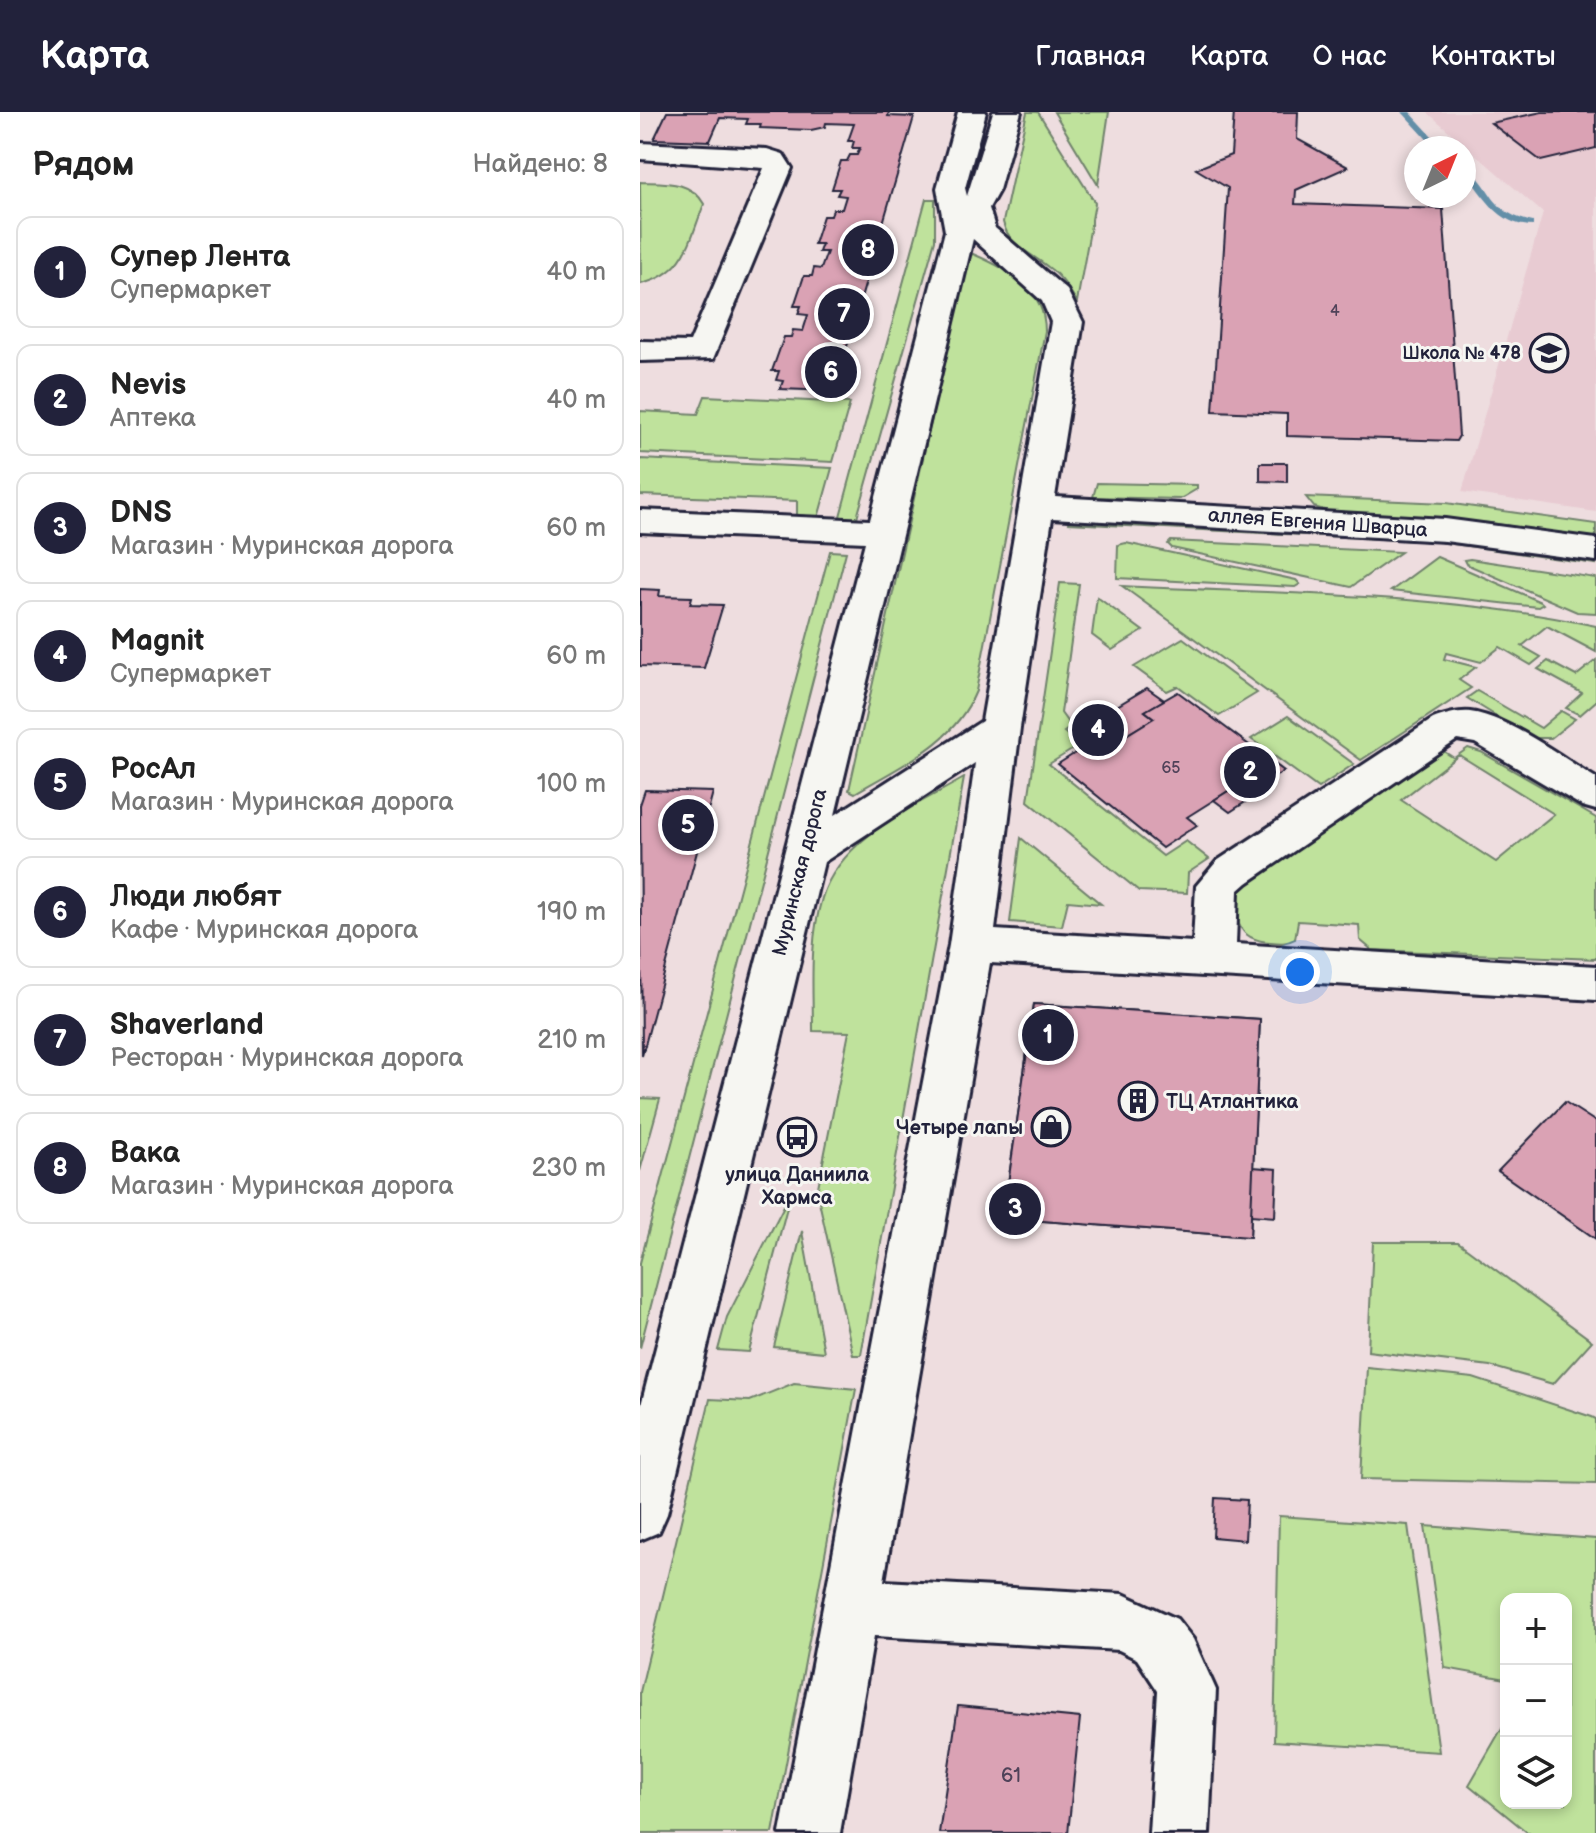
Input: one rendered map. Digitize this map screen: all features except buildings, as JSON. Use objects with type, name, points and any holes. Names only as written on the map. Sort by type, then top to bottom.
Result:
[{"type":"street","name":"Муринская дорога","points":[[967,219],[951,188],[972,112]]},
{"type":"street","name":"Муринская дорога","points":[[643,1493],[967,219],[985,190],[1007,112]]},
{"type":"street","points":[[640,151],[767,157],[778,168],[702,352],[640,351]]},
{"type":"street","points":[[810,1833],[971,945],[1000,728],[1039,507],[1067,322],[1056,297],[967,219]]},
{"type":"street","name":"аллея Евгения Шварца","points":[[1039,507],[1445,530],[1596,550]]},
{"type":"street","points":[[640,521],[885,532]]},
{"type":"street","points":[[1214,958],[1217,886],[1232,872],[1447,728],[1468,725],[1489,733],[1596,796]]},
{"type":"street","points":[[803,855],[1000,728]]},
{"type":"street","points":[[971,945],[1596,983]]},
{"type":"street","points":[[849,1607],[1123,1622],[1157,1639],[1173,1659],[1187,1690],[1179,1833]]},
{"type":"shaded area","name":"Школа № 478","points":[[1427,112],[1596,112],[1596,512],[1462,492],[1543,213],[1476,155],[1476,136],[1455,136]]},
{"type":"green space","points":[[1027,112],[1038,112],[1095,203],[1077,302],[1057,274],[1015,243],[1003,222]]},
{"type":"green space","points":[[1054,112],[1109,112],[1098,185]]},
{"type":"green space","points":[[640,182],[684,187],[699,196],[704,204],[677,264],[656,279],[641,284]]},
{"type":"green space","points":[[926,199],[935,199],[935,240],[856,521],[839,520]]},
{"type":"green space","points":[[973,254],[999,266],[1022,282],[1039,303],[1045,331],[976,691],[954,725],[940,739],[855,793],[849,790],[968,256]]},
{"type":"green space","points":[[705,396],[850,403],[833,462],[640,453],[640,411],[698,414]]},
{"type":"green space","points":[[640,459],[832,468],[818,518],[797,515],[797,501],[640,495]]},
{"type":"green space","points":[[1097,483],[1197,485],[1197,489],[1180,499],[1093,497]]},
{"type":"green space","points":[[1306,497],[1446,503],[1596,524],[1596,539],[1490,523],[1331,512],[1314,507]]},
{"type":"green space","points":[[1070,518],[1439,537],[1596,559],[1596,564],[1439,542],[1069,523]]},
{"type":"green space","points":[[1171,541],[1401,552],[1351,587],[1172,548],[1168,544]]},
{"type":"green space","points":[[1126,543],[1296,580],[1300,584],[1295,587],[1117,578],[1118,545]]},
{"type":"green space","points":[[830,551],[846,552],[640,1348],[640,1263]]},
{"type":"green space","points":[[1437,557],[1543,604],[1538,607],[1391,591]]},
{"type":"green space","points":[[1464,560],[1596,578],[1596,613],[1577,612],[1466,564]]},
{"type":"green space","points":[[1060,583],[1079,584],[1061,713],[1071,727],[1064,732],[1080,745],[1049,764],[1163,856],[1186,841],[1209,859],[1188,873],[1187,893],[1139,891],[1028,801]]},
{"type":"green space","points":[[1122,586],[1420,601],[1538,615],[1596,626],[1596,652],[1547,626],[1522,646],[1541,657],[1531,665],[1500,647],[1481,662],[1446,653],[1444,659],[1476,667],[1459,680],[1471,688],[1361,760]]},
{"type":"green space","points":[[1097,597],[1143,631],[1112,650],[1092,635]]},
{"type":"green space","points":[[1183,638],[1257,693],[1219,716],[1178,686],[1167,691],[1134,667]]},
{"type":"green space","points":[[1596,660],[1596,701],[1580,715],[1566,708],[1582,693],[1538,669],[1548,661],[1576,676]]},
{"type":"green space","points":[[1477,691],[1541,728],[1561,711],[1575,719],[1551,738],[1532,738],[1467,698]]},
{"type":"green space","points":[[1288,716],[1354,764],[1318,788],[1251,739]]},
{"type":"green space","points":[[1468,748],[1481,752],[1596,818],[1596,959],[1372,950],[1360,940],[1359,925],[1298,921],[1295,939],[1282,943],[1259,940],[1244,932],[1237,917],[1238,888],[1440,749],[1454,758]],"holes":[[[1459,755],[1554,814],[1496,862],[1401,800]]]},
{"type":"green space","points":[[964,778],[861,1355],[853,1355],[817,1192],[849,1032],[813,1031],[813,964],[818,914],[831,877],[862,841],[902,813]]},
{"type":"green space","points":[[1021,838],[1101,904],[1068,901],[1062,926],[1010,922]]},
{"type":"green space","points":[[640,1098],[660,1099],[640,1171]]},
{"type":"green space","points":[[791,1192],[749,1352],[718,1350],[727,1317]]},
{"type":"green space","points":[[802,1231],[824,1352],[774,1347]]},
{"type":"green space","points":[[1373,1242],[1458,1242],[1592,1341],[1553,1384],[1490,1366],[1368,1351]]},
{"type":"green space","points":[[1367,1367],[1473,1378],[1596,1419],[1596,1484],[1361,1479]]},
{"type":"green space","points":[[794,1383],[856,1389],[773,1833],[640,1833],[640,1692],[710,1399],[750,1401]]},
{"type":"green space","points":[[1279,1516],[1408,1525],[1439,1752],[1274,1741]]},
{"type":"green space","points":[[1425,1526],[1596,1539],[1596,1833],[1528,1833],[1469,1785],[1500,1731],[1500,1809],[1572,1809],[1572,1593],[1500,1593],[1500,1678],[1445,1668]]},
{"type":"waterway","points":[[1406,112],[1428,136]]},
{"type":"waterway","points":[[1476,182],[1498,210],[1517,221],[1530,224]]},
{"type":"place","name":"Вака","points":[[868,250]]},
{"type":"place","name":"Shaverland","points":[[844,314]]},
{"type":"place","name":"Школа № 478","points":[[1549,353]]},
{"type":"place","name":"Люди любят","points":[[831,372]]},
{"type":"place","name":"Magnit","points":[[1098,730]]},
{"type":"place","name":"Nevis","points":[[1250,772]]},
{"type":"place","name":"РосАл","points":[[688,825]]},
{"type":"place","name":"Супер Лента","points":[[1048,1035]]},
{"type":"place","name":"ТЦ Атлантика","points":[[1138,1101]]},
{"type":"place","name":"Четыре лапы","points":[[1051,1127]]},
{"type":"place","name":"улица Даниила Хармса","points":[[797,1137]]},
{"type":"place","name":"DNS","points":[[1015,1209]]}]
